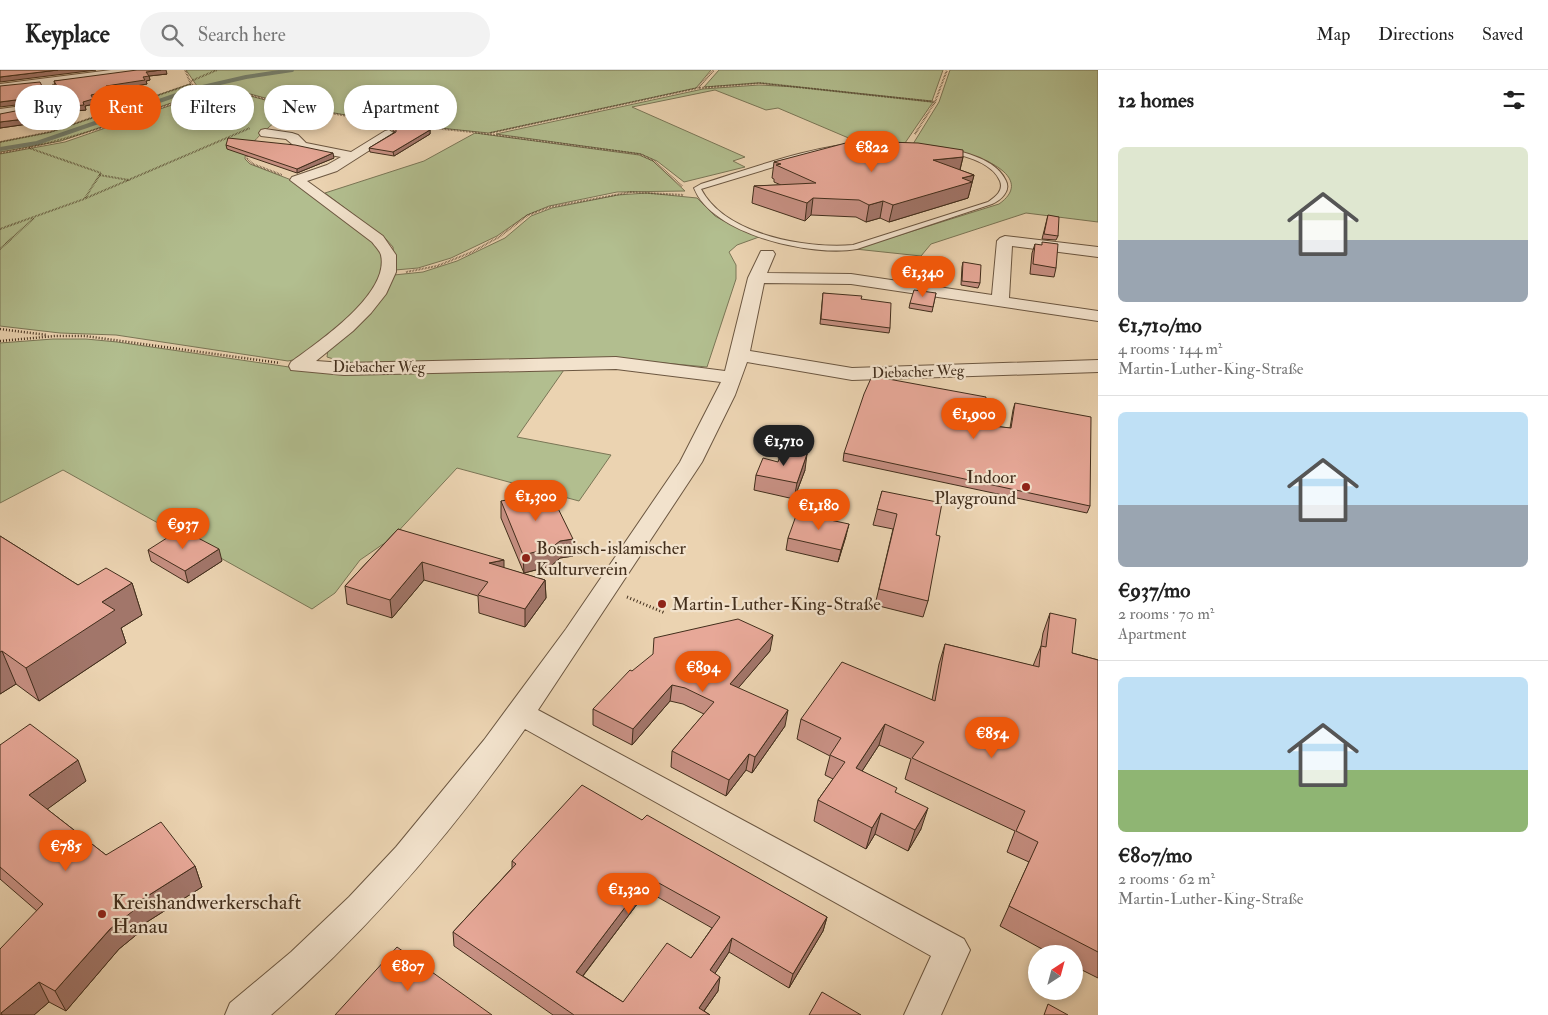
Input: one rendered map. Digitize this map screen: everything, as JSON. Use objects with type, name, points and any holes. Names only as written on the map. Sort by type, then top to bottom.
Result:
[{"type":"street","points":[[0,87],[137,70]]},
{"type":"street","points":[[0,113],[58,104],[46,82]]},
{"type":"street","points":[[266,133],[295,138],[299,145],[339,152],[352,157]]},
{"type":"street","points":[[297,180],[332,168],[389,134]]},
{"type":"street","points":[[297,180],[387,246],[390,256],[389,273]]},
{"type":"street","points":[[1000,301],[1005,240],[1098,252]]},
{"type":"street","points":[[243,1015],[306,962],[360,910],[444,815],[521,714],[608,589],[691,462],[722,401],[735,366],[756,278],[771,247]]},
{"type":"street","name":"Diebacher Weg","points":[[298,366],[359,317],[389,273]]},
{"type":"street","points":[[756,278],[792,276],[851,279],[1098,316]]},
{"type":"street","name":"Diebacher Weg","points":[[298,366],[344,369],[616,364],[674,369],[735,366],[852,374],[1098,366]]},
{"type":"street","points":[[521,714],[952,950],[922,1015]]},
{"type":"lane","points":[[871,144],[908,145],[952,152],[989,166],[1003,179],[1005,186],[998,199],[990,203],[854,247],[836,249],[771,247],[717,214],[700,196],[697,188],[703,184],[822,150],[871,144]]},
{"type":"path","points":[[185,70],[194,85]]},
{"type":"path","points":[[0,142],[50,132],[191,82],[216,70]]},
{"type":"path","points":[[698,88],[714,70]]},
{"type":"path","points":[[908,145],[935,102],[947,70]]},
{"type":"path","points":[[488,134],[698,88],[760,83],[935,102]]},
{"type":"path","points":[[0,153],[80,136],[171,104]]},
{"type":"path","points":[[0,229],[84,199],[245,130]]},
{"type":"path","points":[[472,132],[640,154],[654,161],[686,190],[700,196]]},
{"type":"path","points":[[266,133],[250,148],[247,159],[262,168],[297,180]]},
{"type":"path","points":[[28,148],[101,173],[84,199]]},
{"type":"path","points":[[99,175],[129,180]]},
{"type":"path","points":[[389,273],[420,270],[453,261],[500,238],[528,215],[550,207],[631,192],[700,196]]},
{"type":"path","points":[[0,249],[36,216]]},
{"type":"path","points":[[0,329],[55,336],[115,339],[298,366]]},
{"type":"path","points":[[0,341],[55,336]]},
{"type":"path","points":[[608,589],[665,614]]},
{"type":"green space","points":[[186,70],[711,70],[696,88],[489,133],[457,130],[457,85],[344,85],[344,115],[334,113],[334,85],[264,85],[264,98],[254,95],[254,85],[196,85]]},
{"type":"green space","points":[[719,70],[943,70],[932,101],[759,83],[704,87]]},
{"type":"green space","points":[[950,70],[1098,70],[1098,222],[1026,213],[931,244],[921,256],[855,249],[999,204],[1008,195],[1011,187],[1010,179],[996,166],[960,152],[913,144],[939,102]]},
{"type":"green space","points":[[759,85],[797,87],[933,102],[905,143],[858,142],[778,108],[766,110],[715,90],[632,107],[745,157],[733,161],[745,167],[684,182],[657,161],[641,154],[496,134],[703,89]]},
{"type":"green space","points":[[171,91],[171,103],[161,106],[161,94]]},
{"type":"green space","points":[[254,97],[264,100],[265,130],[250,146],[245,159],[250,164],[294,181],[383,248],[385,273],[354,317],[303,358],[288,361],[116,335],[60,333],[0,326],[0,154],[65,142],[100,130],[161,130],[161,109],[171,105],[171,130],[254,130]]},
{"type":"green space","points":[[90,119],[90,130],[93,130],[61,141],[0,152],[0,142],[57,130],[80,130],[80,122]]},
{"type":"green space","points":[[475,133],[639,155],[653,161],[685,191],[617,192],[549,206],[527,215],[497,236],[451,258],[418,268],[395,270],[393,247],[386,239],[325,193],[424,161]]},
{"type":"green space","points":[[647,193],[697,198],[715,216],[759,237],[737,245],[729,252],[736,265],[736,279],[707,367],[610,358],[346,363],[327,357],[328,349],[394,275],[423,272],[457,261],[505,238],[531,216],[552,208],[618,195]]},
{"type":"green space","points":[[53,339],[86,339],[117,342],[296,368],[566,367],[517,437],[611,455],[579,501],[457,468],[392,538],[360,560],[335,593],[312,609],[63,470],[0,503],[0,343]]},
{"type":"building","points":[[0,70],[58,70],[0,77]]},
{"type":"building","points":[[137,70],[161,70],[146,72],[149,76],[143,77],[145,80],[112,85],[90,85],[90,100],[83,102],[84,105],[80,105],[80,85],[56,85],[54,81]]},
{"type":"building","points":[[40,82],[42,85],[15,85],[15,100],[0,102],[0,86]]},
{"type":"building","points":[[15,111],[15,120],[0,122],[0,114]]},
{"type":"building","points":[[396,130],[430,130],[393,152],[369,148],[396,132]]},
{"type":"building","points":[[228,138],[295,145],[333,153],[297,169],[226,145]]},
{"type":"building","points":[[857,140],[865,143],[878,140],[918,143],[963,150],[963,157],[933,160],[974,175],[962,178],[972,182],[893,205],[883,201],[869,205],[859,200],[813,198],[807,203],[754,186],[816,183],[776,165],[781,164],[774,162]]},
{"type":"building","points":[[1048,215],[1059,217],[1058,236],[1044,234]]},
{"type":"building","points":[[1042,242],[1058,244],[1056,268],[1033,264],[1035,244],[1042,245]]},
{"type":"building","points":[[963,262],[981,265],[980,283],[962,281]]},
{"type":"building","points":[[923,265],[940,268],[938,280],[919,277]]},
{"type":"building","points":[[914,290],[936,293],[933,307],[910,303]]},
{"type":"building","points":[[823,293],[862,296],[861,299],[891,303],[890,328],[821,319]]},
{"type":"building","name":"Indoor Playground","points":[[872,376],[986,397],[983,425],[1011,428],[1015,403],[1091,417],[1090,506],[844,453]]},
{"type":"building","points":[[782,449],[807,454],[797,483],[756,475],[763,458],[778,462]]},
{"type":"building","points":[[882,491],[942,503],[936,535],[940,536],[928,601],[879,589],[897,514],[877,509]]},
{"type":"building","points":[[550,492],[573,539],[560,541],[551,548],[523,555],[501,501]]},
{"type":"building","points":[[797,513],[849,524],[841,550],[788,538]]},
{"type":"building","points":[[181,529],[219,549],[185,571],[148,550]]},
{"type":"building","points":[[398,529],[504,560],[489,563],[545,580],[525,609],[478,595],[488,582],[422,562],[390,600],[345,586]]},
{"type":"building","points":[[0,536],[78,585],[106,568],[132,583],[102,602],[115,610],[26,668],[2,651],[0,652]]},
{"type":"building","points":[[1050,613],[1076,619],[1072,653],[1098,660],[1098,952],[1009,906],[1038,842],[1016,831],[1025,811],[912,758],[924,742],[885,724],[856,768],[897,788],[895,792],[928,808],[915,830],[881,813],[872,828],[818,800],[845,762],[830,755],[841,738],[801,719],[842,662],[935,701],[945,644],[1039,667],[1041,646],[1046,647]]},
{"type":"building","points":[[738,619],[773,635],[730,684],[788,710],[755,757],[749,754],[729,780],[672,751],[714,702],[685,688],[672,685],[633,729],[593,709],[630,670],[632,671],[653,654],[654,638]]},
{"type":"building","points":[[30,724],[78,760],[29,795],[106,855],[161,822],[195,866],[130,907],[133,911],[110,929],[55,991],[39,982],[0,1015],[0,949],[43,904],[0,867],[0,745]]},
{"type":"building","points":[[582,785],[642,820],[647,815],[827,917],[793,974],[732,938],[710,970],[720,977],[699,1008],[710,1015],[574,1015],[453,932],[516,864],[512,861]],"holes":[[[648,877],[720,917],[691,958],[667,943],[623,1002],[576,972]]]},
{"type":"building","points":[[397,947],[492,1015],[335,1015]]},
{"type":"building","points":[[822,992],[861,1015],[809,1015]]},
{"type":"building","points":[[1048,1004],[1068,1015],[1044,1015]]},
{"type":"waterway","points":[[0,149],[37,143],[194,89],[246,77],[292,70]]},
{"type":"place","name":"Indoor Playground","points":[[1026,487]]},
{"type":"place","name":"Bosnisch-islamischer Kulturverein","points":[[526,558]]},
{"type":"place","name":"Martin-Luther-King-Straße","points":[[662,604]]},
{"type":"place","name":"Kreishandwerkerschaft Hanau","points":[[102,914]]}]
